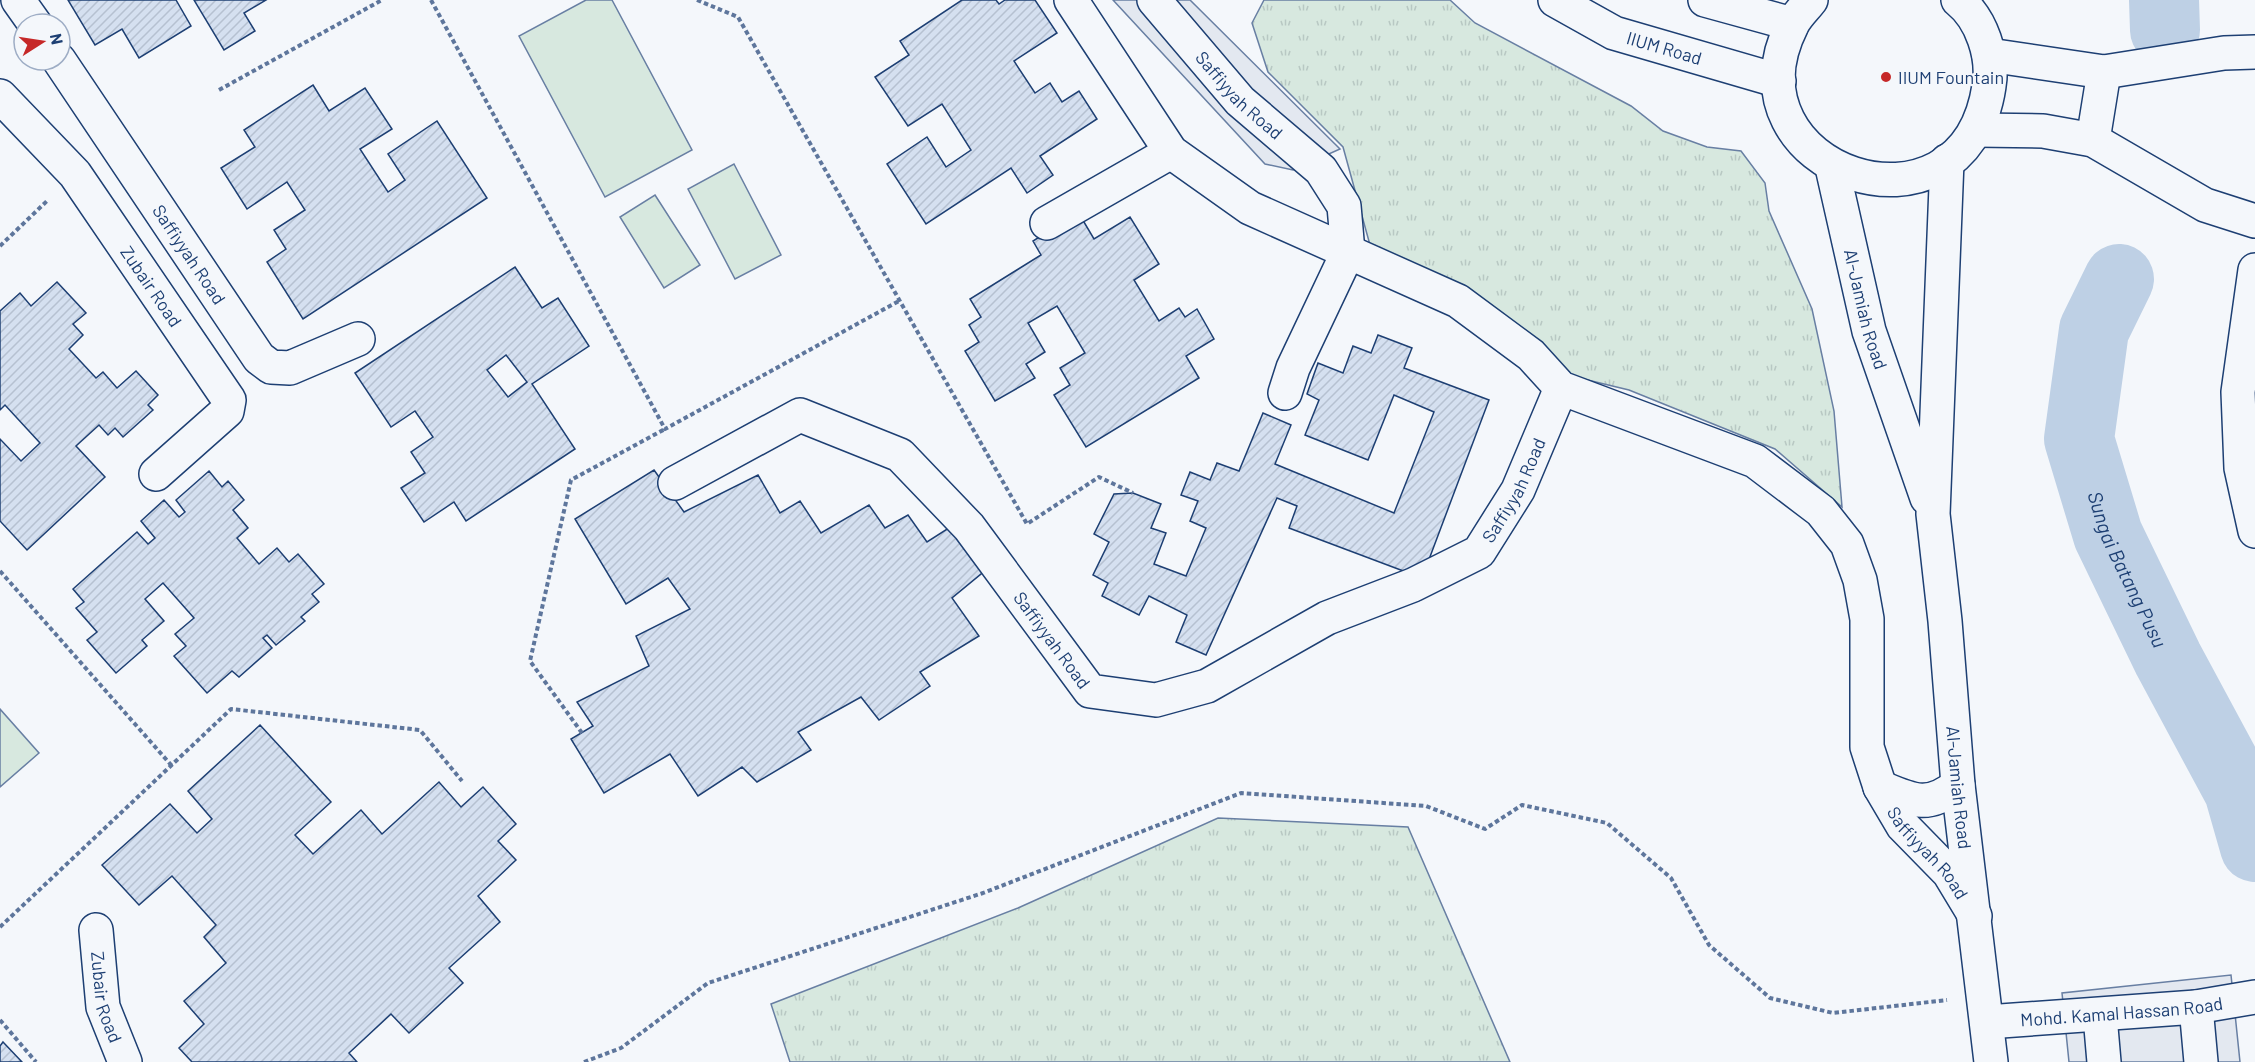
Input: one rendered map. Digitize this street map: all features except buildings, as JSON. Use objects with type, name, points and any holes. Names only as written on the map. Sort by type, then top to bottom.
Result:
[{"type":"street","name":"Saffiyyah Road","points":[[1071,0],[1171,152],[1250,208],[1458,301],[1531,355],[1561,388],[1755,461],[1821,511],[1847,543],[1860,580],[1867,619],[1867,747],[1880,787],[1903,826],[1949,873],[1975,916]]},
{"type":"street","name":"Saffiyyah Road","points":[[1154,0],[1240,101],[1321,170],[1344,206],[1348,252]]},
{"type":"street","name":"IIUM Road","points":[[1555,0],[1614,33],[1779,81]]},
{"type":"street","points":[[1705,0],[1802,12],[1782,51],[1779,81],[1782,102],[1790,122],[1815,155],[1832,167],[1860,178],[1890,181],[1920,176],[1947,161],[1963,147],[1976,130],[1986,106],[1990,80],[1989,55],[1980,28],[1962,1]]},
{"type":"street","points":[[1989,55],[2104,72],[2224,53],[2255,52]]},
{"type":"street","name":"Saffiyyah Road","points":[[67,72],[259,358],[271,367],[290,368],[358,339]]},
{"type":"street","points":[[2093,140],[2104,72]]},
{"type":"street","name":"Zubair Road","points":[[0,96],[75,174],[229,400],[227,411],[156,474]]},
{"type":"street","points":[[1976,130],[2043,132],[2093,140],[2205,205],[2255,221]]},
{"type":"street","points":[[1047,223],[1171,152]]},
{"type":"street","name":"Al-Jamiah Road","points":[[1947,161],[1933,514],[1945,621],[1958,785],[1991,1062]]},
{"type":"street","name":"Al-Jamiah Road","points":[[1832,167],[1869,332],[1933,514]]},
{"type":"street","points":[[1285,393],[1293,368],[1348,252]]},
{"type":"street","points":[[2255,270],[2238,392],[2241,468],[2255,531]]},
{"type":"street","name":"Saffiyyah Road","points":[[675,483],[800,415],[900,455],[969,527],[1090,690],[1156,700],[1207,686],[1327,618],[1413,585],[1479,552],[1518,490],[1561,388]]},
{"type":"street","name":"Saffiyyah Road","points":[[1880,787],[1907,799],[1928,802],[1944,796],[1958,785]]},
{"type":"street","name":"Zubair Road","points":[[96,930],[104,1007],[125,1062]]},
{"type":"street","name":"Mohd. Kamal Hassan Road","points":[[1985,1009],[2100,1016],[2196,1007],[2255,997]]},
{"type":"street","points":[[2196,1007],[2201,1062]]},
{"type":"street","points":[[2100,1016],[2104,1062]]},
{"type":"path","points":[[219,90],[382,0]]},
{"type":"path","points":[[431,0],[665,429]]},
{"type":"path","points":[[697,0],[738,17],[1027,524],[1099,477],[1133,493]]},
{"type":"path","points":[[0,246],[75,174]]},
{"type":"path","points":[[582,733],[530,661],[571,480],[899,301]]},
{"type":"path","points":[[0,571],[172,766]]},
{"type":"path","points":[[0,927],[231,710],[420,730],[462,781]]},
{"type":"path","points":[[584,1062],[621,1048],[708,983],[983,893],[1241,793],[1426,806],[1485,829],[1522,805],[1607,823],[1671,878],[1709,945],[1770,998],[1833,1013],[1985,1009]]},
{"type":"path","points":[[0,1020],[36,1062]]},
{"type":"green space","points":[[586,0],[612,0],[692,150],[605,197],[519,36]]},
{"type":"green space","points":[[1264,0],[1450,0],[1475,23],[1631,106],[1663,131],[1707,147],[1741,151],[1765,183],[1769,211],[1812,309],[1834,411],[1842,507],[1775,449],[1629,390],[1571,376],[1370,245],[1343,147],[1268,72],[1252,23]]},
{"type":"green space","points":[[734,164],[781,255],[735,279],[688,189]]},
{"type":"green space","points":[[655,195],[700,265],[664,288],[620,217]]},
{"type":"green space","points":[[0,709],[39,753],[0,787]]},
{"type":"green space","points":[[1218,818],[1408,827],[1510,1062],[790,1062],[771,1004],[1018,908]]},
{"type":"shaded area","points":[[1113,0],[1190,0],[1340,149],[1293,170],[1265,164]]},
{"type":"shaded area","points":[[2231,975],[2240,1062],[2069,1062],[2062,993]]},
{"type":"waterway","name":"Sungai Batang Pusu","points":[[2164,0],[2165,30]]},
{"type":"waterway","name":"Sungai Batang Pusu","points":[[2119,279],[2094,330],[2079,439],[2108,535],[2168,659],[2239,791],[2255,847]]},
{"type":"place","name":"IIUM Fountain","points":[[1886,77]]}]
